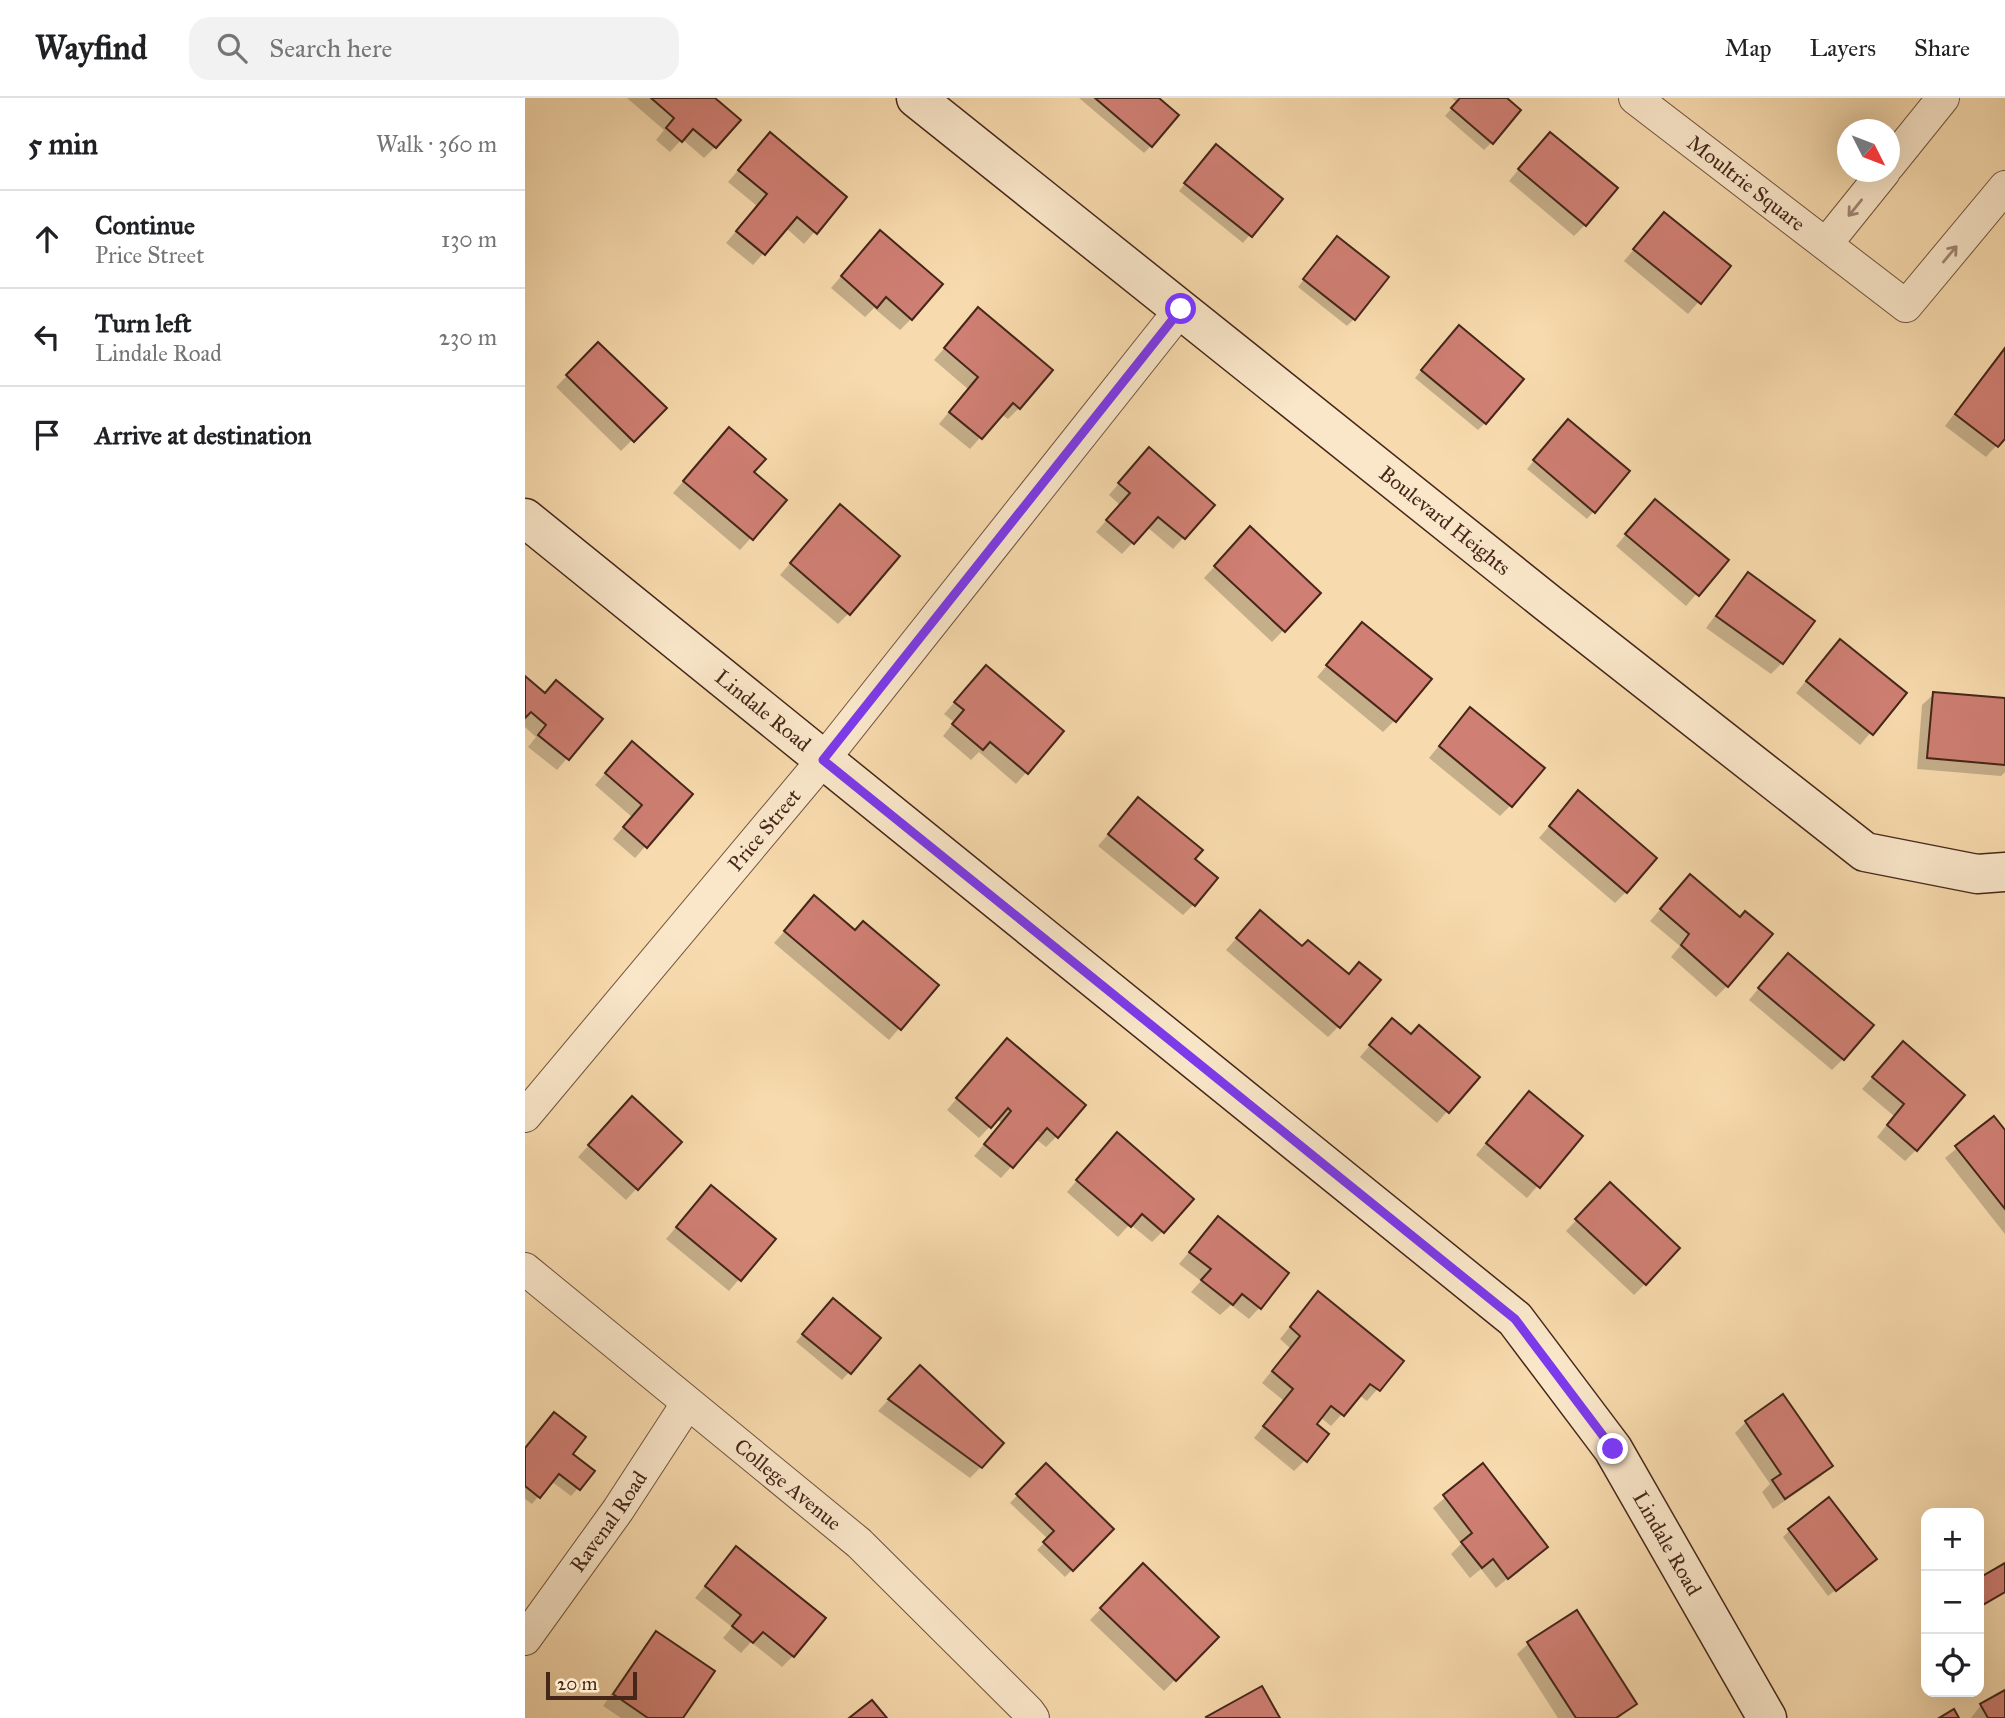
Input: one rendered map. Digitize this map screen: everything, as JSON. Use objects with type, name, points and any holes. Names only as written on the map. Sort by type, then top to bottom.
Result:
[{"type":"street","name":"Boulevard Heights","points":[[916,98],[1549,604],[1865,852],[1977,874],[2005,872]]},
{"type":"street","name":"Moultrie Square","points":[[1635,98],[1906,306],[2005,187]]},
{"type":"street","points":[[1900,151],[1943,98]]},
{"type":"street","name":"Moultrie Square","points":[[1826,244],[1876,182]]},
{"type":"street","name":"Price Street","points":[[525,1116],[823,760],[1181,309]]},
{"type":"street","name":"Lindale Road","points":[[525,518],[1515,1319],[1613,1449],[1767,1718]]},
{"type":"street","name":"College Avenue","points":[[525,1269],[859,1544],[1033,1718]]},
{"type":"street","name":"Ravenal Road","points":[[525,1639],[618,1510],[687,1404]]},
{"type":"building","points":[[651,98],[715,98],[741,120],[716,148],[693,129],[682,142],[666,128],[674,118]]},
{"type":"building","points":[[1095,98],[1159,98],[1179,115],[1152,147]]},
{"type":"building","points":[[1460,98],[1507,98],[1521,110],[1493,144],[1451,108]]},
{"type":"building","points":[[770,132],[847,197],[817,234],[797,217],[765,255],[736,231],[767,194],[738,170]]},
{"type":"building","points":[[1550,132],[1618,188],[1586,226],[1518,169]]},
{"type":"building","points":[[1216,144],[1283,199],[1252,237],[1184,183]]},
{"type":"building","points":[[1664,212],[1731,266],[1701,304],[1633,249]]},
{"type":"building","points":[[880,230],[943,284],[912,320],[886,297],[877,308],[841,276]]},
{"type":"building","points":[[1337,236],[1389,277],[1355,320],[1303,279]]},
{"type":"building","points":[[978,307],[1053,370],[1020,409],[1013,403],[982,439],[949,412],[978,377],[944,348]]},
{"type":"building","points":[[1459,325],[1524,379],[1486,424],[1421,370]]},
{"type":"building","points":[[598,342],[667,408],[634,442],[566,375]]},
{"type":"building","points":[[2005,348],[2005,439],[1998,447],[1955,414]]},
{"type":"building","points":[[1568,419],[1630,471],[1595,513],[1533,460]]},
{"type":"building","points":[[729,427],[766,459],[754,472],[787,500],[753,540],[683,481]]},
{"type":"building","points":[[1149,447],[1215,505],[1185,539],[1158,517],[1134,544],[1106,520],[1130,493],[1118,483]]},
{"type":"building","points":[[1655,499],[1729,560],[1699,596],[1625,534]]},
{"type":"building","points":[[840,504],[900,556],[850,615],[790,563]]},
{"type":"building","points":[[1250,526],[1321,593],[1285,632],[1214,566]]},
{"type":"building","points":[[1748,572],[1815,621],[1783,664],[1716,616]]},
{"type":"building","points":[[1362,622],[1432,679],[1396,722],[1326,665]]},
{"type":"building","points":[[1840,639],[1907,693],[1873,735],[1806,681]]},
{"type":"building","points":[[986,665],[1064,731],[1028,774],[990,742],[983,750],[952,724],[964,710],[954,702]]},
{"type":"building","points":[[525,676],[545,693],[556,680],[603,719],[569,760],[538,735],[546,725],[531,712],[525,718]]},
{"type":"building","points":[[1933,692],[2005,698],[2005,765],[1927,758]]},
{"type":"building","points":[[1470,707],[1545,768],[1512,807],[1439,746]]},
{"type":"building","points":[[632,741],[693,794],[647,848],[623,827],[642,805],[605,773]]},
{"type":"building","points":[[1578,790],[1657,858],[1627,893],[1549,826]]},
{"type":"building","points":[[1138,797],[1203,850],[1195,859],[1218,878],[1195,906],[1108,834]]},
{"type":"building","points":[[1690,874],[1740,917],[1745,911],[1773,934],[1728,987],[1681,945],[1689,934],[1660,909]]},
{"type":"building","points":[[814,895],[855,930],[863,921],[939,985],[901,1030],[784,931]]},
{"type":"building","points":[[1260,910],[1302,946],[1308,940],[1349,974],[1359,962],[1381,980],[1340,1028],[1236,938]]},
{"type":"building","points":[[1788,953],[1874,1025],[1844,1060],[1758,988]]},
{"type":"building","points":[[1392,1018],[1411,1034],[1419,1025],[1480,1077],[1449,1113],[1369,1045]]},
{"type":"building","points":[[1007,1038],[1086,1105],[1058,1138],[1047,1128],[1013,1168],[984,1144],[1011,1111],[1008,1108],[991,1128],[956,1098]]},
{"type":"building","points":[[1903,1041],[1965,1095],[1917,1151],[1887,1125],[1904,1104],[1872,1077]]},
{"type":"building","points":[[1529,1091],[1583,1136],[1540,1188],[1486,1143]]},
{"type":"building","points":[[632,1096],[682,1142],[638,1190],[588,1145]]},
{"type":"building","points":[[1994,1116],[2005,1130],[2005,1209],[1955,1146]]},
{"type":"building","points":[[1117,1132],[1194,1199],[1164,1233],[1142,1214],[1131,1227],[1076,1180]]},
{"type":"building","points":[[1610,1182],[1680,1248],[1646,1285],[1575,1219]]},
{"type":"building","points":[[711,1185],[776,1239],[741,1281],[676,1227]]},
{"type":"building","points":[[1218,1216],[1289,1273],[1261,1309],[1242,1294],[1233,1305],[1201,1280],[1211,1269],[1189,1252]]},
{"type":"building","points":[[1318,1291],[1404,1361],[1380,1391],[1370,1384],[1344,1416],[1331,1406],[1317,1424],[1329,1434],[1307,1462],[1263,1426],[1293,1389],[1272,1371],[1300,1336],[1290,1327]]},
{"type":"building","points":[[833,1298],[881,1338],[851,1374],[802,1334]]},
{"type":"building","points":[[920,1365],[1004,1443],[982,1468],[888,1399]]},
{"type":"building","points":[[1783,1394],[1833,1466],[1785,1499],[1772,1480],[1781,1474],[1745,1421]]},
{"type":"building","points":[[554,1412],[586,1437],[573,1454],[595,1471],[580,1490],[559,1474],[540,1498],[525,1486],[525,1448]]},
{"type":"building","points":[[1046,1463],[1114,1529],[1073,1571],[1043,1542],[1054,1531],[1016,1494]]},
{"type":"building","points":[[1483,1463],[1548,1547],[1508,1579],[1493,1559],[1482,1568],[1461,1542],[1472,1533],[1443,1495]]},
{"type":"building","points":[[1829,1497],[1877,1559],[1836,1591],[1788,1529]]},
{"type":"building","points":[[736,1546],[826,1618],[794,1657],[763,1632],[753,1643],[732,1626],[741,1615],[705,1586]]},
{"type":"building","points":[[1143,1563],[1219,1637],[1176,1681],[1100,1608]]},
{"type":"building","points":[[2005,1563],[2005,1592],[1984,1604],[1984,1575]]},
{"type":"building","points":[[1577,1610],[1637,1704],[1616,1718],[1576,1718],[1527,1642]]},
{"type":"building","points":[[656,1631],[715,1671],[683,1718],[648,1718],[613,1694]]},
{"type":"building","points":[[1262,1686],[1280,1718],[1206,1717]]},
{"type":"building","points":[[2005,1690],[2005,1718],[1988,1718],[1980,1704]]},
{"type":"building","points":[[872,1700],[887,1718],[849,1718]]},
{"type":"building","points":[[1954,1709],[1959,1718],[1939,1718]]},
{"type":"route","points":[[1181,309],[823,760],[1515,1319],[1613,1449]]}]
